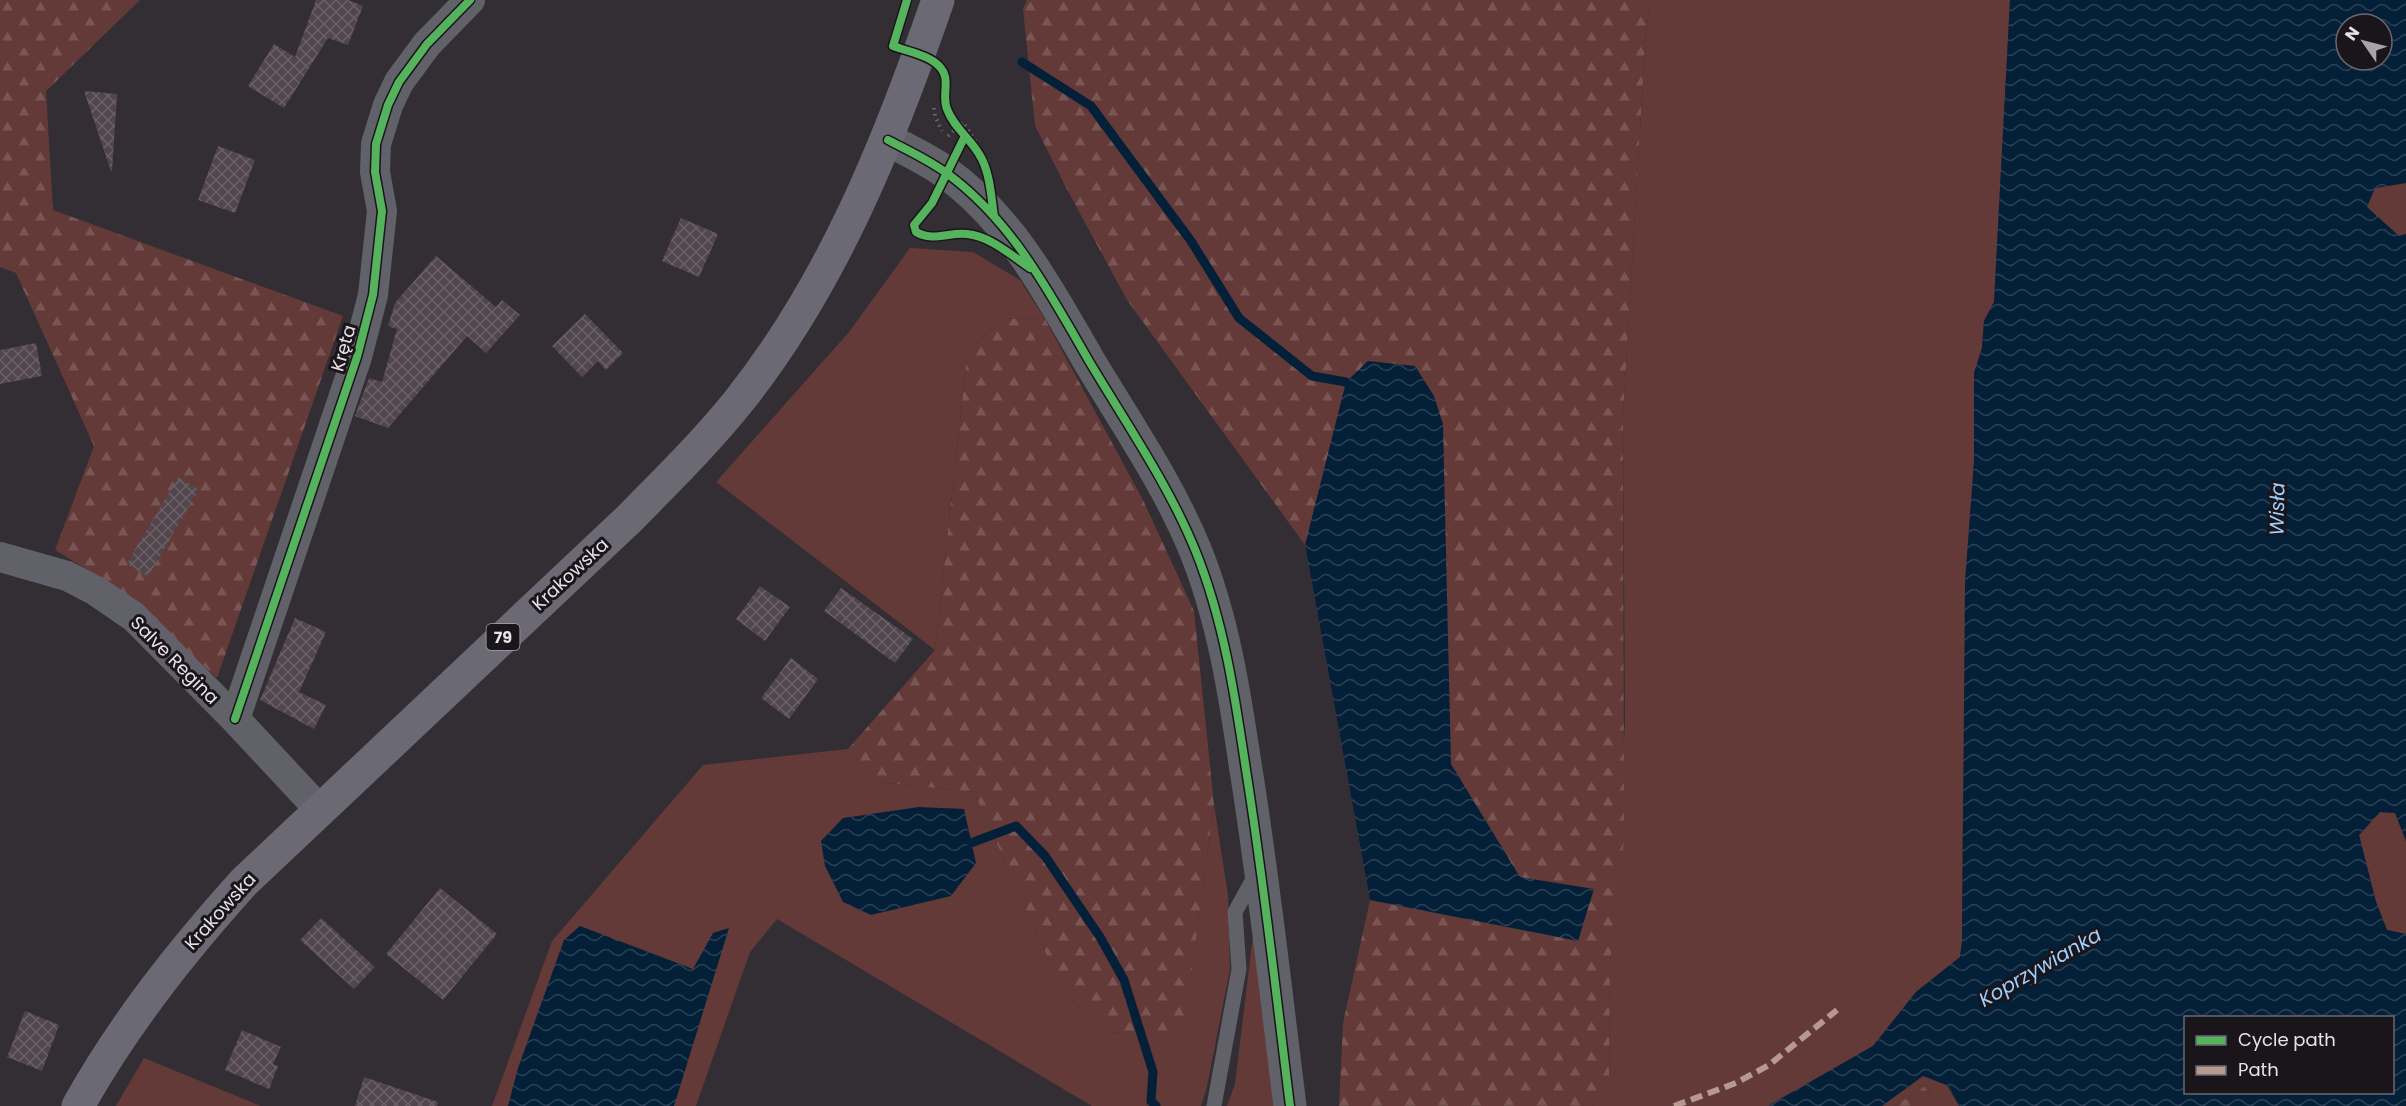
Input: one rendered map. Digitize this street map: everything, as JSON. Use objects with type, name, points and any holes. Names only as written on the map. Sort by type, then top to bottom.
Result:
[{"type":"main road","name":"Krakowska","points":[[78,1106],[145,1000],[193,939],[244,882],[630,518],[690,457],[739,401],[783,337],[824,270],[858,206],[888,140],[938,0]]},
{"type":"street","name":"Kręta","points":[[235,719],[357,357],[373,295],[382,211],[375,172],[376,144],[388,105],[399,82],[427,44],[470,0]]},
{"type":"street","points":[[888,140],[947,173],[1013,236],[1169,496],[1196,552],[1214,607],[1232,679],[1260,866],[1290,1106]]},
{"type":"street","name":"Salve Regina","points":[[0,557],[67,576],[96,591],[134,617],[235,719],[320,810]]},
{"type":"lane","points":[[1214,1106],[1239,969],[1235,912],[1260,866]]},
{"type":"path","points":[[952,121],[978,152],[985,166],[994,216]]},
{"type":"green space","points":[[0,0],[140,0],[46,91],[53,210],[343,316],[217,678],[120,590],[55,550],[94,446],[16,273],[0,267]]},
{"type":"green space","points":[[1027,0],[1651,0],[1646,29],[1623,416],[1624,840],[1610,965],[1609,1090],[1592,1106],[1339,1106],[1343,1023],[1370,900],[1305,545],[1127,300],[1070,195],[1035,126],[1023,9]]},
{"type":"green space","points":[[1651,0],[2010,0],[1994,302],[1984,321],[1982,348],[1974,373],[1974,461],[1960,957],[1916,992],[1873,1046],[1768,1106],[1592,1106],[1609,1090],[1610,965],[1625,722],[1623,416],[1646,29]]},
{"type":"green space","points":[[2406,183],[2406,234],[2399,236],[2366,207],[2375,188]]},
{"type":"green space","points":[[910,248],[973,252],[1020,280],[1045,319],[999,318],[967,356],[935,650],[716,482],[849,332]]},
{"type":"green space","points":[[999,318],[1045,319],[1143,500],[1194,611],[1214,804],[1183,1037],[1108,1032],[1063,992],[974,792],[859,780],[848,749],[935,650],[967,356]]},
{"type":"green space","points":[[848,749],[859,780],[974,792],[1063,992],[1108,1032],[1183,1036],[1214,804],[1228,895],[1230,969],[1207,1087],[1201,1106],[1092,1106],[777,919],[750,952],[696,1106],[492,1106],[552,941],[703,765]]},
{"type":"green space","points":[[2380,812],[2395,813],[2406,841],[2406,934],[2387,930],[2376,902],[2359,835]]},
{"type":"green space","points":[[1254,927],[1284,1106],[1227,1106],[1235,1084]]},
{"type":"green space","points":[[144,1058],[261,1106],[116,1106]]},
{"type":"green space","points":[[1933,1062],[1959,1106],[1932,1106],[1927,1085],[1895,1106],[1861,1106]]},
{"type":"green space","points":[[1927,1085],[1932,1106],[1895,1106]]},
{"type":"water","points":[[2010,0],[2406,0],[2406,183],[2375,188],[2367,207],[2399,236],[2406,234],[2406,841],[2395,813],[2380,812],[2359,835],[2376,902],[2387,930],[2406,934],[2406,1106],[1959,1106],[1949,1086],[1923,1076],[1882,1106],[1768,1106],[1873,1046],[1916,992],[1960,957],[1965,581],[1974,461],[1974,373],[1982,348],[1984,321],[1994,302]]},
{"type":"water","points":[[1368,361],[1415,366],[1434,396],[1443,424],[1451,764],[1520,877],[1594,889],[1578,941],[1370,900],[1305,545],[1346,382]]},
{"type":"water","points":[[919,807],[964,809],[976,863],[951,896],[871,915],[843,902],[825,866],[821,841],[843,818]]},
{"type":"water","points":[[580,926],[693,969],[713,933],[729,928],[674,1106],[508,1106],[518,1068],[564,940]]},
{"type":"building","points":[[316,0],[348,0],[363,6],[348,45],[328,38],[284,108],[248,86],[274,44],[295,57]]},
{"type":"building","points":[[84,91],[117,94],[112,171],[111,171]]},
{"type":"building","points":[[218,146],[255,160],[235,213],[198,200]]},
{"type":"building","points":[[681,218],[718,234],[699,277],[662,261]]},
{"type":"building","points":[[436,256],[496,307],[502,300],[520,315],[486,353],[467,336],[388,428],[355,416],[369,378],[382,382],[397,329],[388,326],[395,303]]},
{"type":"building","points":[[585,314],[623,353],[606,370],[598,361],[582,377],[552,346]]},
{"type":"building","points":[[36,343],[42,376],[0,384],[0,350]]},
{"type":"building","points":[[178,477],[199,489],[148,577],[127,564]]},
{"type":"building","points":[[760,586],[790,607],[765,641],[736,619]]},
{"type":"building","points":[[841,588],[913,639],[895,663],[824,611]]},
{"type":"building","points":[[295,618],[326,632],[299,692],[326,705],[314,729],[260,700]]},
{"type":"building","points":[[791,658],[818,679],[789,719],[761,698]]},
{"type":"building","points":[[440,888],[497,934],[443,1000],[386,954]]},
{"type":"building","points":[[321,918],[375,967],[354,989],[300,940]]},
{"type":"building","points":[[25,1011],[59,1025],[42,1071],[7,1057]]},
{"type":"building","points":[[242,1030],[281,1047],[273,1064],[278,1066],[269,1089],[225,1070]]},
{"type":"building","points":[[364,1077],[438,1102],[437,1106],[355,1106]]},
{"type":"waterway","points":[[1022,62],[1091,106],[1191,241],[1239,318],[1312,376],[1346,382]]},
{"type":"waterway","points":[[971,843],[1016,826],[1045,856],[1100,937],[1124,980],[1153,1072],[1151,1101],[1156,1106]]},
{"type":"marked path","points":[[1674,1106],[1736,1083],[1769,1065],[1837,1010]]},
{"type":"cycle path","points":[[235,719],[357,357],[373,295],[382,211],[375,172],[376,144],[388,105],[399,82],[427,44],[470,0]]},
{"type":"cycle path","points":[[907,0],[893,46],[929,59],[943,71],[946,81],[947,109],[983,161],[990,184],[994,216]]},
{"type":"cycle path","points":[[964,138],[932,203],[914,225],[916,232],[928,236],[967,234],[984,238],[1030,268]]},
{"type":"cycle path","points":[[888,140],[945,172],[969,191],[990,212],[1027,259],[1146,455],[1173,503],[1196,552],[1221,632],[1237,715],[1264,896],[1290,1106]]},
{"type":"water label","name":"Wisła","points":[[2277,509]]},
{"type":"water label","name":"Koprzywianka","points":[[2040,967]]}]
